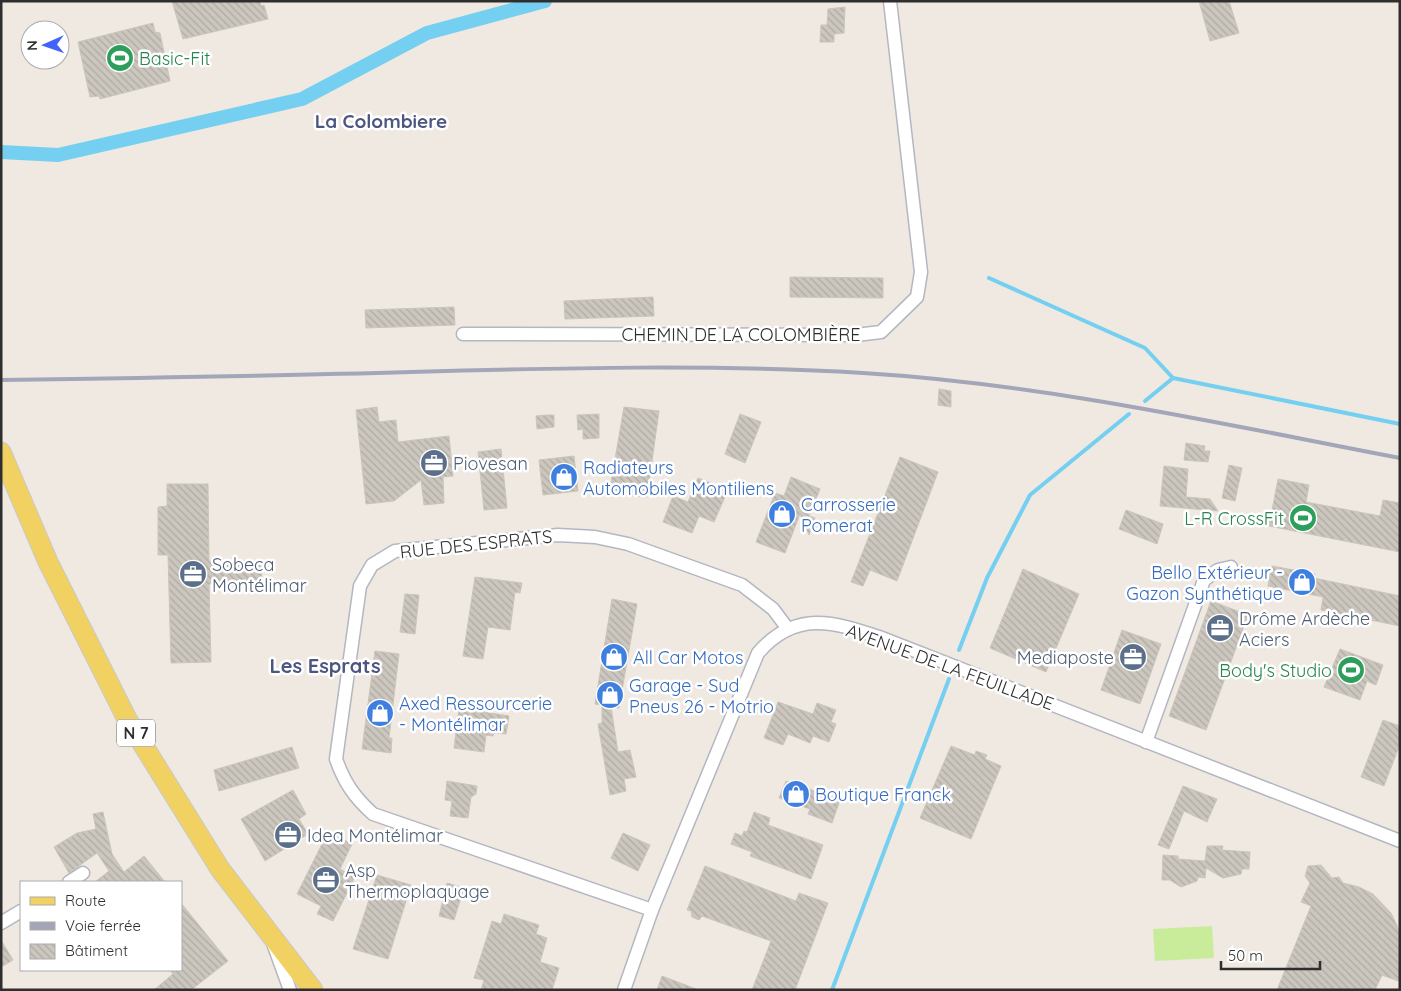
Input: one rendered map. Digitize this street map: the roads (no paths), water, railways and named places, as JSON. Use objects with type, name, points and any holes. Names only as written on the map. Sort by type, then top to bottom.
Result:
[{"type":"main road","name":"N 7","points":[[1,452],[48,562],[127,719],[220,869],[313,990]]},
{"type":"street","name":"CHEMIN DE LA COLOMBIÈRE","points":[[463,334],[856,335],[880,332],[917,296],[921,272],[890,1]]},
{"type":"street","name":"RUE DES ESPRATS","points":[[652,910],[373,814],[355,798],[343,779],[336,759],[360,586],[372,565],[395,551],[578,535],[628,544],[742,585],[773,609],[788,629]]},
{"type":"street","points":[[1146,742],[1204,580],[1218,570],[1231,567]]},
{"type":"street","name":"AVENUE DE LA FEUILLADE","points":[[624,990],[652,910],[758,653],[771,638],[806,622],[826,623],[853,629],[939,660],[1400,841]]},
{"type":"street","points":[[70,881],[83,874]]},
{"type":"street","points":[[1,923],[20,912]]},
{"type":"street","points":[[270,936],[290,990]]},
{"type":"waterway","points":[[1,152],[58,155],[302,99],[427,33],[545,1]]},
{"type":"waterway","points":[[989,278],[1145,348],[1173,378],[1400,424]]},
{"type":"waterway","points":[[1145,401],[1173,378]]},
{"type":"waterway","points":[[959,650],[987,578],[1030,495],[1129,414]]},
{"type":"waterway","points":[[832,990],[949,679]]},
{"type":"railway","points":[[1,380],[637,368],[750,368],[863,373],[931,378],[1066,396],[1200,419],[1400,458]]},
{"type":"place","name":"Basic-Fit","points":[[120,58]]},
{"type":"place","name":"Piovesan","points":[[434,463]]},
{"type":"place","name":"Radiateurs Automobiles Montiliens","points":[[564,477]]},
{"type":"place","name":"Carrosserie Pomerat","points":[[782,514]]},
{"type":"place","name":"L-R CrossFit","points":[[1303,518]]},
{"type":"place","name":"Sobeca Montélimar","points":[[193,574]]},
{"type":"place","name":"Bello Extérieur - Gazon Synthétique","points":[[1302,582]]},
{"type":"place","name":"Drôme Ardèche Aciers","points":[[1220,628]]},
{"type":"place","name":"All Car Motos","points":[[614,657]]},
{"type":"place","name":"Mediaposte","points":[[1133,657]]},
{"type":"place","name":"Body's Studio","points":[[1351,670]]},
{"type":"place","name":"Garage - Sud Pneus 26 - Motrio","points":[[610,695]]},
{"type":"place","name":"Axed Ressourcerie - Montélimar","points":[[380,713]]},
{"type":"place","name":"Boutique Franck","points":[[796,794]]},
{"type":"place","name":"Idea Montélimar","points":[[288,835]]},
{"type":"place","name":"Asp Thermoplaquage","points":[[326,880]]},
{"type":"district","name":"La Colombiere","points":[[381,121]]},
{"type":"district","name":"Les Esprats","points":[[325,665]]}]
